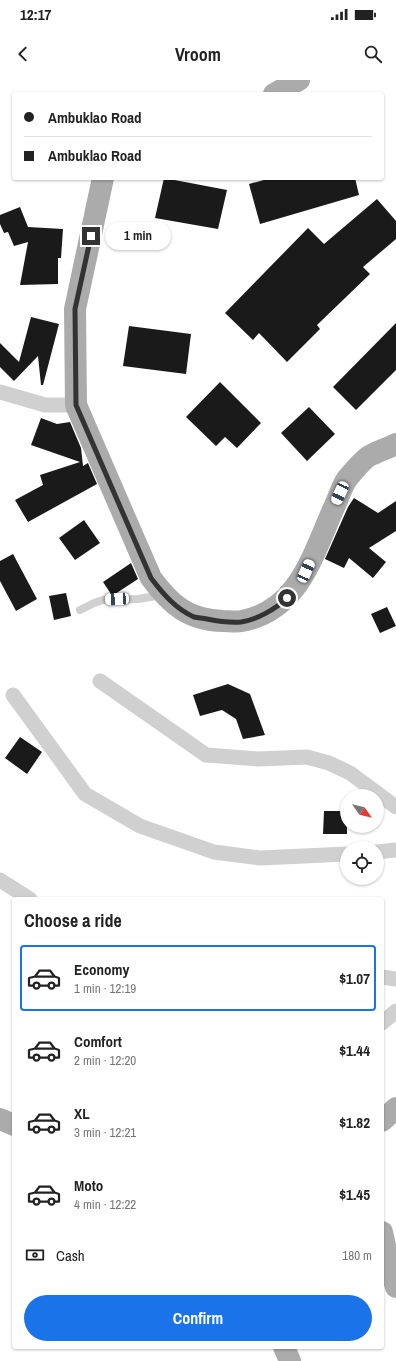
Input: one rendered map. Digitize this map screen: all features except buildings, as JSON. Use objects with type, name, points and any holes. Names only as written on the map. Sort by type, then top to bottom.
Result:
[{"type":"main road","points":[[278,92],[299,80]]},
{"type":"main road","points":[[104,180],[75,309],[76,405],[151,578],[164,595],[177,606],[195,617],[215,621],[241,622],[262,615],[280,605],[294,590],[306,571],[347,479],[369,456],[396,444]]},
{"type":"main road","points":[[384,1119],[396,1108]]},
{"type":"main road","points":[[0,1119],[12,1124]]},
{"type":"main road","points":[[384,1241],[396,1287]]},
{"type":"main road","points":[[285,1349],[290,1361]]},
{"type":"street","points":[[0,392],[44,405],[76,405]]},
{"type":"street","points":[[100,681],[206,755],[258,759],[307,757],[330,764],[350,773],[396,807]]},
{"type":"street","points":[[13,695],[85,794],[140,826],[214,852],[260,858],[340,854]]},
{"type":"street","points":[[384,851],[396,850]]},
{"type":"street","points":[[0,880],[27,897]]},
{"type":"street","points":[[384,977],[396,979]]},
{"type":"street","points":[[384,1020],[396,1010]]},
{"type":"lane","points":[[80,610],[103,600],[138,599],[164,595]]},
{"type":"route","points":[[91,236],[75,309],[76,405],[151,578],[164,595],[177,606],[195,617],[215,621],[241,622],[262,615],[280,605],[287,598]]}]
